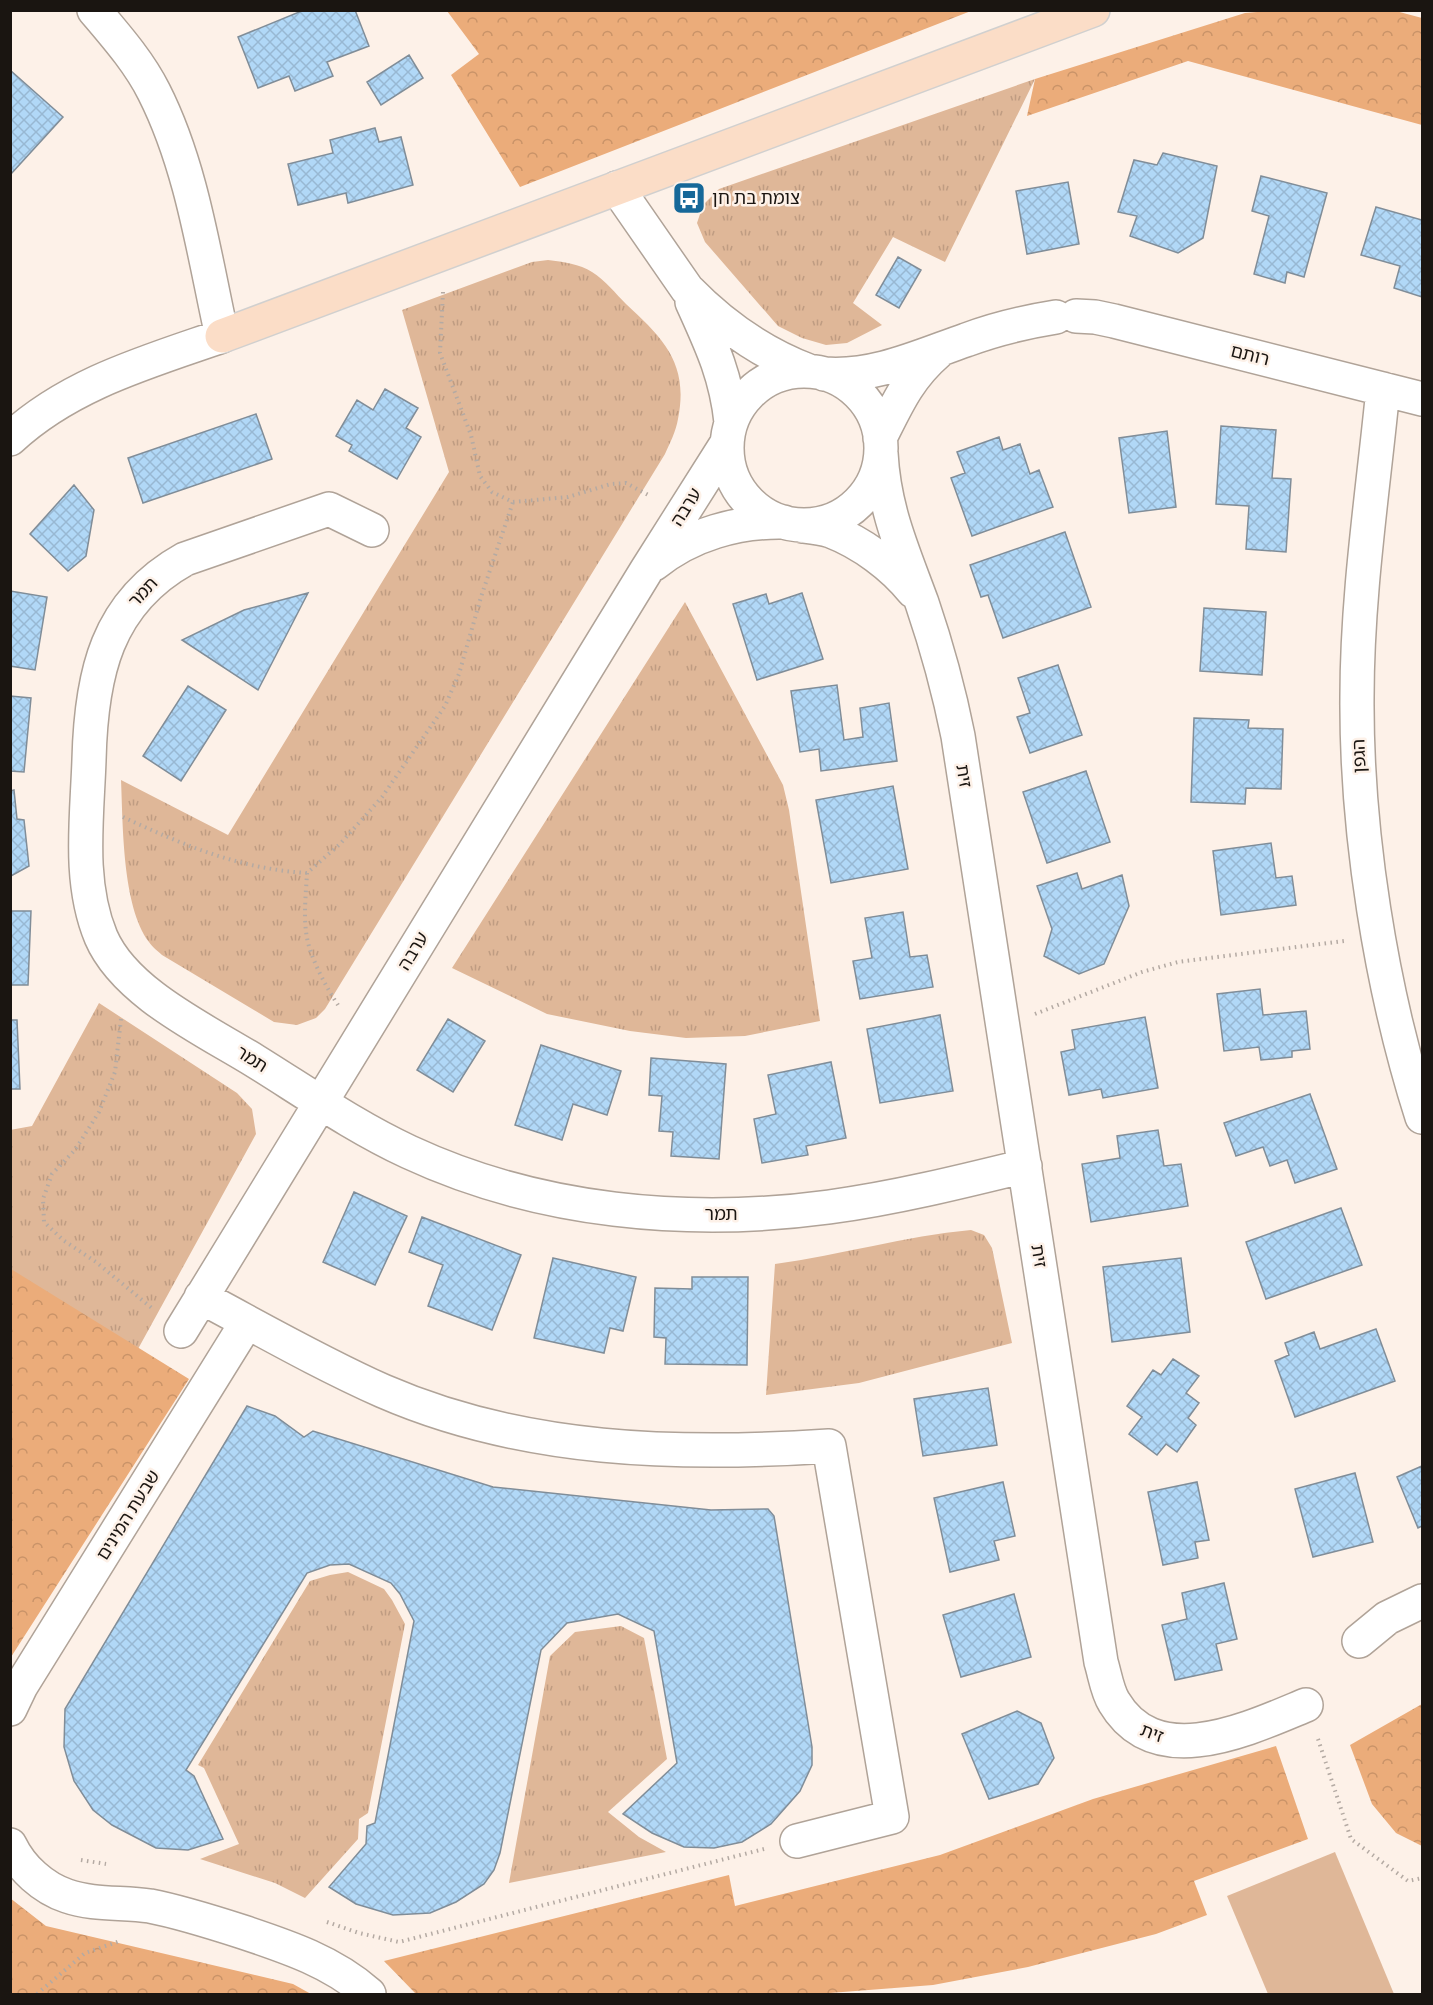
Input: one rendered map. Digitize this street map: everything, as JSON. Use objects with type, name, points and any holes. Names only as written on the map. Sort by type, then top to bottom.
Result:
[{"type":"main road","points":[[222,336],[1093,10]]},
{"type":"street","points":[[10,439],[28,423],[71,394],[120,371],[222,336],[190,194],[175,141],[154,92],[125,47],[94,10]]},
{"type":"street","points":[[617,188],[687,289],[721,366],[729,401],[727,458],[737,487],[746,500],[770,517],[791,523],[813,524],[843,514],[855,505],[873,481],[880,446],[876,423],[861,396],[838,379],[779,358],[747,340],[723,323],[687,289]]},
{"type":"street","name":"רותם","points":[[816,373],[844,376],[870,371],[1005,328],[1066,317],[1113,321],[1422,399]]},
{"type":"street","name":"רותם","points":[[880,446],[895,405],[910,381],[942,349]]},
{"type":"street","points":[[729,433],[742,402],[764,382],[794,372],[816,373]]},
{"type":"street","name":"הגפן","points":[[1383,389],[1359,616],[1357,698],[1359,780],[1379,939],[1397,1026],[1422,1118]]},
{"type":"street","name":"ערבה","points":[[181,1330],[729,433]]},
{"type":"street","name":"זית","points":[[880,446],[882,483],[940,659],[958,736],[1101,1662],[1113,1701],[1131,1725],[1156,1738],[1183,1742],[1214,1738],[1245,1729],[1306,1705]]},
{"type":"street","name":"תמר","points":[[372,530],[329,509],[185,559],[164,571],[145,586],[130,604],[117,626],[106,648],[99,674],[90,727],[86,866],[91,905],[103,940],[112,957],[125,973],[159,1002],[321,1102],[408,1152],[483,1181],[563,1202],[647,1213],[735,1215],[828,1207],[924,1191],[1025,1166]]},
{"type":"street","name":"ערבה","points":[[646,571],[676,549],[707,534],[759,521],[791,523]]},
{"type":"street","name":"זית","points":[[791,523],[830,531],[860,547],[888,566],[911,588],[921,602]]},
{"type":"street","points":[[201,1297],[326,1364],[384,1391],[444,1413],[505,1429],[568,1441],[631,1448],[696,1451],[829,1446],[892,1817],[797,1841]]},
{"type":"street","name":"שבעת המינים","points":[[10,1709],[21,1686],[248,1322]]},
{"type":"street","points":[[1359,1641],[1387,1618],[1422,1601]]},
{"type":"street","points":[[10,1845],[16,1856],[37,1880],[68,1896],[176,1911],[285,1946],[344,1975],[369,1995]]},
{"type":"path","points":[[446,252],[440,353],[471,435],[480,476],[492,492],[513,502],[568,497],[611,484],[626,483],[637,487],[681,515]]},
{"type":"path","points":[[88,801],[170,838],[238,862],[276,871],[307,873],[340,844],[382,797],[445,706],[459,674],[481,597],[513,502]]},
{"type":"path","points":[[307,873],[305,916],[307,939],[325,984],[359,1040]]},
{"type":"path","points":[[1003,1027],[1142,972],[1178,962],[1324,943],[1379,939]]},
{"type":"path","points":[[125,973],[115,1072],[99,1112],[75,1150],[52,1174],[43,1200],[44,1222],[63,1240],[96,1262],[181,1330]]},
{"type":"path","points":[[1306,1705],[1351,1839],[1408,1881],[1422,1878]]},
{"type":"path","points":[[326,1922],[359,1933],[399,1942],[797,1841]]},
{"type":"path","points":[[34,1876],[74,1859],[108,1864]]},
{"type":"path","points":[[37,1995],[85,1953],[129,1938]]},
{"type":"green space","points":[[1392,10],[1422,18],[1422,125],[1188,61],[1027,116],[1035,79],[1245,13]]},
{"type":"green space","points":[[447,11],[971,11],[520,187],[451,75],[479,54]]},
{"type":"green space","points":[[1035,79],[945,262],[893,237],[853,303],[882,325],[847,343],[826,345],[802,338],[778,326],[705,242],[697,223],[703,205],[719,189]]},
{"type":"green space","points":[[548,260],[577,265],[597,275],[662,341],[676,368],[680,383],[678,419],[674,432],[665,454],[325,1009],[316,1018],[297,1025],[274,1022],[162,955],[149,942],[140,927],[129,887],[121,780],[228,835],[449,472],[402,310],[532,262]]},
{"type":"green space","points":[[685,602],[783,785],[789,810],[820,1021],[745,1036],[686,1038],[630,1031],[547,1014],[452,968]]},
{"type":"green space","points":[[99,1003],[237,1093],[252,1109],[256,1134],[138,1349],[11,1270],[10,1130],[32,1126]]},
{"type":"green space","points":[[971,1230],[984,1235],[992,1248],[1012,1343],[859,1383],[766,1395],[775,1264]]},
{"type":"green space","points":[[11,1269],[189,1379],[11,1657]]},
{"type":"green space","points":[[348,1572],[384,1589],[405,1624],[368,1813],[359,1819],[358,1839],[305,1898],[275,1883],[200,1859],[239,1844],[204,1768],[198,1765],[310,1581]]},
{"type":"green space","points":[[621,1626],[644,1638],[667,1759],[608,1812],[639,1837],[666,1852],[509,1883],[550,1656],[575,1632]]},
{"type":"green space","points":[[1422,1704],[1422,1846],[1396,1833],[1372,1804],[1350,1745]]},
{"type":"green space","points":[[1276,1746],[1308,1839],[1194,1881],[1207,1915],[1156,1934],[1028,1967],[933,1985],[817,1994],[416,1994],[384,1961],[729,1875],[735,1906],[940,1855],[1093,1799]]},
{"type":"green space","points":[[1335,1852],[1394,1994],[1268,1994],[1227,1896]]},
{"type":"green space","points":[[10,1898],[46,1926],[293,1984],[311,1994],[11,1994]]},
{"type":"building","points":[[304,10],[355,10],[369,46],[327,62],[333,76],[295,91],[289,76],[258,88],[238,37]]},
{"type":"building","points":[[409,55],[423,78],[381,105],[367,82]]},
{"type":"building","points":[[10,70],[63,117],[10,175]]},
{"type":"building","points":[[375,128],[379,142],[401,137],[413,185],[348,203],[346,193],[298,205],[288,164],[333,153],[330,140]]},
{"type":"building","points":[[1163,153],[1217,166],[1203,238],[1178,253],[1130,236],[1137,216],[1118,212],[1134,160],[1157,165]]},
{"type":"building","points":[[1261,176],[1327,193],[1304,277],[1287,272],[1285,283],[1254,274],[1269,216],[1252,211]]},
{"type":"building","points":[[1068,182],[1079,244],[1027,254],[1016,191]]},
{"type":"building","points":[[1376,207],[1422,220],[1422,297],[1394,288],[1400,266],[1361,255]]},
{"type":"building","points":[[898,257],[921,270],[899,308],[876,295]]},
{"type":"building","points":[[385,389],[418,408],[406,428],[421,437],[397,479],[349,451],[352,445],[336,436],[357,400],[373,410]]},
{"type":"building","points":[[256,414],[272,459],[143,503],[128,458]]},
{"type":"building","points":[[1221,426],[1276,430],[1272,478],[1291,479],[1286,552],[1246,549],[1249,506],[1216,504]]},
{"type":"building","points":[[1167,431],[1176,507],[1129,513],[1119,438]]},
{"type":"building","points":[[999,437],[1003,450],[1020,444],[1030,474],[1039,470],[1053,507],[972,536],[951,478],[965,473],[957,452]]},
{"type":"building","points":[[74,485],[94,510],[86,556],[68,571],[30,534]]},
{"type":"building","points":[[1065,532],[1091,607],[1003,638],[988,595],[981,597],[970,565]]},
{"type":"building","points":[[10,591],[47,597],[35,670],[10,666]]},
{"type":"building","points":[[308,593],[258,690],[182,640],[244,610]]},
{"type":"building","points":[[802,593],[823,659],[757,680],[733,604],[766,594],[769,604]]},
{"type":"building","points":[[1204,608],[1266,612],[1262,675],[1200,671]]},
{"type":"building","points":[[1058,665],[1082,735],[1030,753],[1017,717],[1030,713],[1018,678]]},
{"type":"building","points":[[837,685],[844,740],[863,737],[860,708],[889,703],[897,761],[821,771],[819,749],[800,752],[791,691]]},
{"type":"building","points":[[188,686],[226,710],[181,781],[143,756]]},
{"type":"building","points":[[10,696],[31,698],[24,772],[10,771]]},
{"type":"building","points":[[1194,718],[1249,720],[1248,728],[1283,729],[1281,789],[1246,788],[1245,804],[1191,802]]},
{"type":"building","points":[[1086,771],[1110,842],[1047,863],[1023,792]]},
{"type":"building","points":[[893,786],[908,869],[831,883],[816,800]]},
{"type":"building","points":[[14,790],[17,819],[24,820],[29,866],[11,876],[10,791]]},
{"type":"building","points":[[1271,843],[1276,878],[1292,876],[1296,905],[1221,915],[1213,851]]},
{"type":"building","points":[[1077,873],[1082,889],[1122,875],[1129,906],[1104,964],[1079,974],[1044,956],[1052,929],[1037,886]]},
{"type":"building","points":[[10,911],[31,911],[28,985],[10,985]]},
{"type":"building","points":[[903,912],[910,957],[927,955],[933,987],[860,999],[853,961],[872,958],[865,918]]},
{"type":"building","points":[[1260,989],[1263,1015],[1306,1011],[1310,1049],[1292,1051],[1292,1057],[1261,1060],[1259,1047],[1224,1051],[1217,994]]},
{"type":"building","points":[[940,1015],[953,1091],[880,1103],[867,1029]]},
{"type":"building","points":[[1145,1017],[1158,1088],[1103,1098],[1101,1089],[1069,1095],[1061,1052],[1075,1049],[1072,1030]]},
{"type":"building","points":[[448,1019],[485,1041],[453,1092],[417,1070]]},
{"type":"building","points":[[10,1020],[17,1020],[20,1089],[10,1089]]},
{"type":"building","points":[[541,1045],[621,1071],[607,1115],[573,1104],[562,1140],[515,1125]]},
{"type":"building","points":[[651,1058],[726,1064],[719,1159],[671,1156],[673,1132],[659,1131],[662,1096],[649,1095]]},
{"type":"building","points":[[831,1062],[846,1138],[806,1146],[808,1155],[762,1163],[754,1119],[776,1114],[768,1075]]},
{"type":"building","points":[[1310,1094],[1337,1169],[1295,1183],[1287,1160],[1270,1166],[1263,1147],[1236,1156],[1224,1123]]},
{"type":"building","points":[[1158,1130],[1164,1166],[1181,1164],[1188,1206],[1091,1222],[1082,1164],[1120,1158],[1117,1136]]},
{"type":"building","points":[[354,1192],[407,1216],[375,1285],[323,1262]]},
{"type":"building","points":[[1341,1208],[1362,1265],[1266,1299],[1246,1242]]},
{"type":"building","points":[[422,1217],[521,1255],[492,1330],[428,1306],[443,1265],[409,1252]]},
{"type":"building","points":[[553,1258],[636,1277],[623,1331],[610,1328],[604,1353],[534,1338]]},
{"type":"building","points":[[1181,1258],[1190,1332],[1112,1342],[1103,1267]]},
{"type":"building","points":[[692,1277],[748,1277],[747,1365],[665,1364],[666,1338],[654,1337],[655,1288],[692,1289]]},
{"type":"building","points":[[1376,1329],[1395,1381],[1295,1417],[1275,1361],[1289,1355],[1285,1343],[1314,1332],[1320,1349]]},
{"type":"building","points":[[1173,1359],[1199,1376],[1186,1393],[1199,1403],[1188,1418],[1196,1425],[1177,1452],[1166,1444],[1157,1455],[1129,1434],[1142,1417],[1127,1406],[1153,1370],[1161,1375]]},
{"type":"building","points":[[988,1388],[997,1445],[923,1456],[914,1399]]},
{"type":"building","points":[[247,1406],[275,1416],[304,1437],[313,1431],[493,1487],[711,1510],[768,1509],[774,1516],[812,1747],[812,1765],[800,1791],[771,1824],[742,1842],[714,1848],[684,1847],[652,1833],[623,1814],[677,1763],[654,1631],[618,1614],[567,1623],[541,1650],[500,1853],[494,1870],[484,1884],[456,1902],[430,1913],[393,1915],[356,1904],[329,1887],[366,1844],[367,1826],[375,1823],[414,1621],[400,1594],[391,1583],[349,1564],[330,1565],[307,1573],[186,1770],[194,1776],[223,1839],[188,1850],[156,1848],[112,1825],[93,1810],[74,1781],[64,1747],[65,1709]]},
{"type":"building","points":[[1422,1466],[1422,1526],[1418,1528],[1397,1477]]},
{"type":"building","points":[[1355,1473],[1373,1542],[1313,1557],[1295,1489]]},
{"type":"building","points":[[1003,1482],[1015,1536],[994,1541],[999,1560],[950,1572],[934,1498]]},
{"type":"building","points":[[1197,1482],[1209,1540],[1195,1542],[1198,1558],[1163,1565],[1148,1492]]},
{"type":"building","points":[[1224,1583],[1237,1639],[1216,1644],[1222,1670],[1175,1680],[1162,1625],[1187,1619],[1182,1593]]},
{"type":"building","points":[[1014,1594],[1031,1657],[961,1677],[943,1615]]},
{"type":"building","points":[[1017,1711],[1041,1723],[1054,1758],[1038,1784],[989,1799],[962,1734]]},
{"type":"place","name":"צומת בת חן","points":[[689,198]]}]
